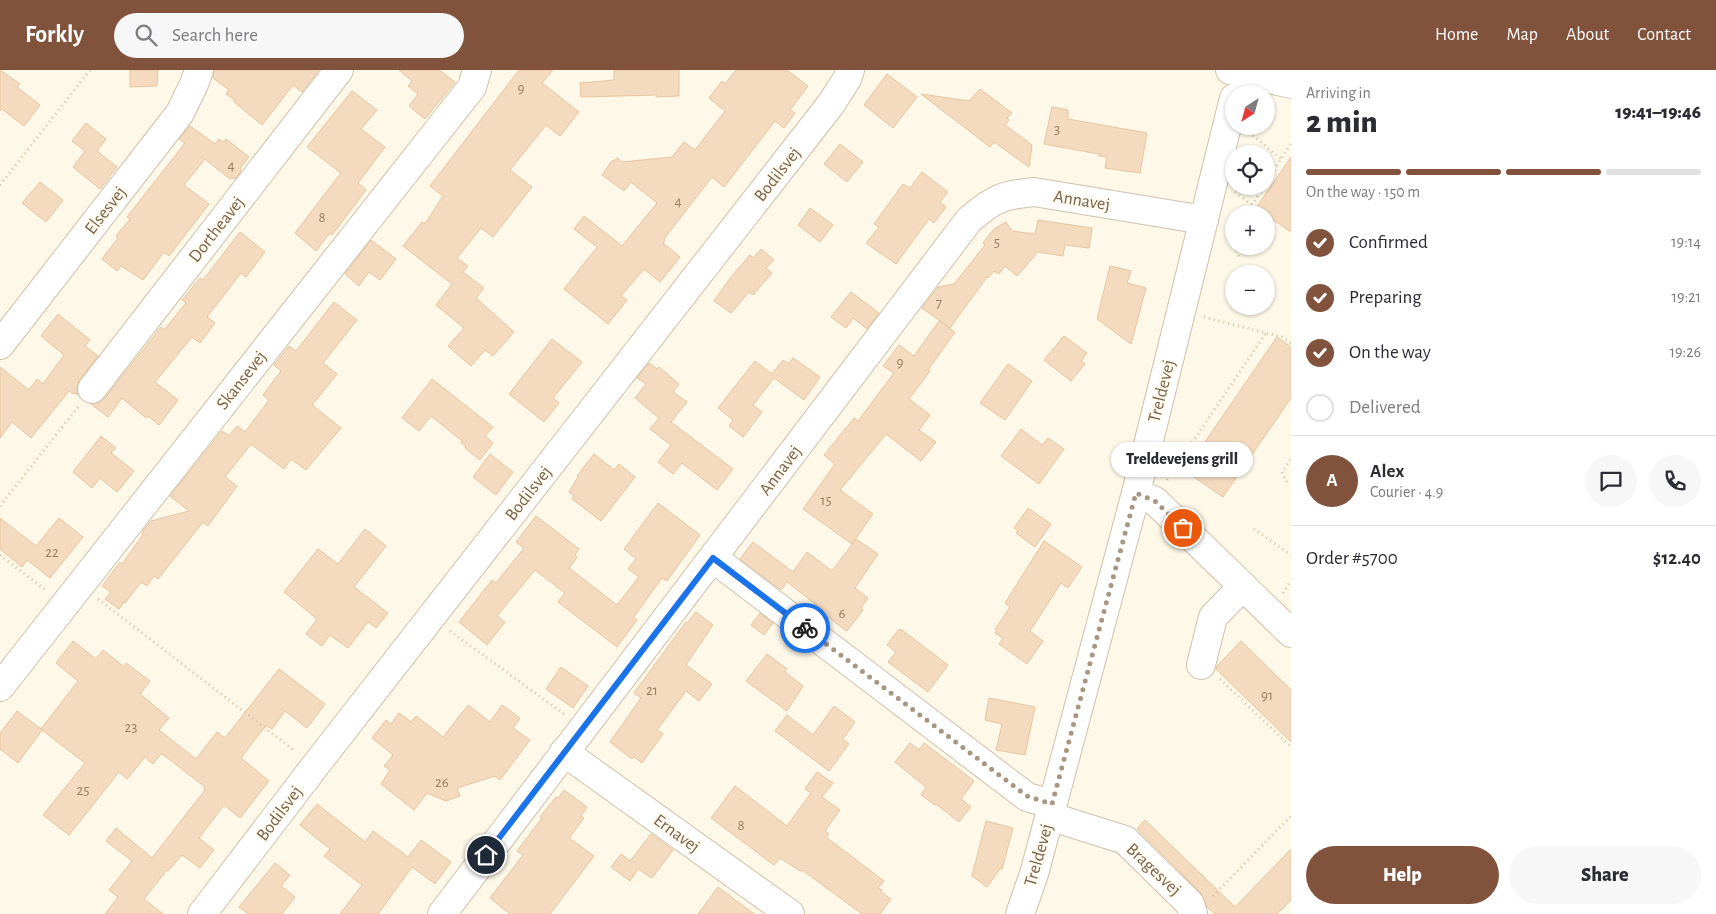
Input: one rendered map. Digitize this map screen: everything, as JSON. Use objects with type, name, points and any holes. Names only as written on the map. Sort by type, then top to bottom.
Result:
[{"type":"street","name":"Elsesvej","points":[[0,345],[180,113],[199,70]]},
{"type":"street","name":"Dortheavej","points":[[92,389],[339,70]]},
{"type":"street","name":"Skansevej","points":[[0,687],[472,87],[477,70]]},
{"type":"street","name":"Bodilsvej","points":[[202,914],[315,766],[831,104],[847,79],[850,70]]},
{"type":"street","points":[[1237,76],[1291,84]]},
{"type":"street","name":"Treldevej","points":[[1020,914],[1034,874],[1051,810],[1146,497],[1181,312],[1225,135]]},
{"type":"street","name":"Annavej","points":[[442,914],[969,220],[987,204],[1010,194],[1034,192],[1204,220]]},
{"type":"street","points":[[1146,497],[1291,633]]},
{"type":"street","name":"Bragesvej","points":[[713,558],[1027,796],[1051,810],[1125,840],[1190,904],[1193,912]]},
{"type":"street","points":[[1202,665],[1213,617],[1243,586]]},
{"type":"street","name":"Ernavej","points":[[564,752],[790,914]]},
{"type":"path","points":[[0,185],[90,70]]},
{"type":"path","points":[[1252,135],[1281,159]]},
{"type":"path","points":[[1275,169],[1291,144]]},
{"type":"path","points":[[1181,312],[1282,337],[1291,343]]},
{"type":"path","points":[[1146,497],[1162,487],[1266,333]]},
{"type":"path","points":[[0,506],[92,389]]},
{"type":"path","points":[[1287,482],[1282,472],[1291,460]]},
{"type":"path","points":[[1254,529],[1291,555]]},
{"type":"path","points":[[0,555],[72,595],[315,766]]},
{"type":"path","points":[[431,618],[582,728]]},
{"type":"path","points":[[1202,665],[1221,679],[1291,747]]},
{"type":"path","points":[[1193,912],[1203,906],[1291,816]]},
{"type":"building","points":[[0,70],[20,84],[17,87],[40,105],[24,126],[2,109],[0,111]]},
{"type":"building","points":[[130,70],[158,70],[157,86],[130,87]]},
{"type":"building","points":[[214,70],[319,70],[302,92],[293,85],[262,125],[226,94],[229,90],[213,78]]},
{"type":"building","points":[[399,70],[439,70],[455,82],[425,119],[409,106],[418,94],[408,86],[412,81]]},
{"type":"building","points":[[519,70],[553,70],[542,83],[579,112],[560,136],[546,125],[510,170],[532,187],[493,237],[481,228],[457,258],[468,266],[463,272],[484,288],[476,298],[514,332],[493,356],[485,350],[471,366],[448,346],[464,328],[436,305],[452,284],[403,246],[422,222],[425,224],[443,196],[430,186]]},
{"type":"building","points":[[614,70],[679,70],[679,96],[581,97],[580,83],[614,80]]},
{"type":"building","points":[[736,70],[787,70],[808,86],[790,110],[795,113],[784,128],[775,121],[724,187],[712,177],[664,239],[663,243],[680,257],[660,282],[644,269],[621,296],[627,300],[608,324],[564,289],[597,247],[574,229],[584,216],[622,246],[657,203],[631,182],[624,191],[602,175],[611,162],[618,158],[622,162],[672,157],[684,142],[695,150],[725,111],[709,98],[722,81],[725,84]]},
{"type":"building","points":[[887,74],[917,97],[893,128],[864,105]]},
{"type":"building","points":[[980,89],[1012,113],[1007,118],[1009,120],[1005,125],[1032,145],[1029,167],[994,142],[990,147],[921,94],[969,101]]},
{"type":"building","points":[[352,91],[377,110],[361,129],[385,147],[358,183],[366,190],[332,235],[330,233],[316,251],[295,233],[341,173],[307,147]]},
{"type":"building","points":[[1052,107],[1068,110],[1068,119],[1147,133],[1140,173],[1105,168],[1107,157],[1099,156],[1099,154],[1044,144]]},
{"type":"building","points":[[86,123],[106,139],[97,151],[117,167],[100,189],[73,167],[85,151],[72,141]]},
{"type":"building","points":[[190,126],[215,144],[219,139],[223,142],[226,139],[249,157],[240,168],[241,171],[236,178],[230,179],[205,159],[184,185],[209,204],[169,256],[164,252],[143,280],[121,266],[117,271],[102,259],[118,238],[116,236],[130,219],[127,217],[185,143],[179,139]]},
{"type":"building","points":[[840,144],[863,162],[847,182],[824,164]]},
{"type":"building","points":[[1291,157],[1291,232],[1275,221],[1275,205],[1258,205],[1265,195],[1275,195],[1275,180]]},
{"type":"building","points":[[922,172],[948,192],[940,202],[946,207],[934,223],[929,219],[896,264],[866,243],[879,227],[874,224],[903,184],[910,188]]},
{"type":"building","points":[[40,182],[63,200],[46,222],[22,203]]},
{"type":"building","points":[[810,208],[833,225],[820,242],[798,225]]},
{"type":"building","points":[[1038,220],[1092,228],[1089,248],[1065,245],[1063,256],[1038,252],[1017,276],[1005,266],[999,274],[994,271],[987,277],[950,328],[922,308],[938,287],[954,284],[985,245],[983,243],[994,229],[1006,222],[1012,231],[1035,234]]},
{"type":"building","points":[[240,232],[265,252],[246,277],[241,273],[207,317],[215,323],[200,343],[192,337],[155,382],[178,400],[159,425],[148,416],[146,418],[122,398],[108,417],[91,404],[98,403],[104,399],[161,327],[164,330],[186,303],[182,300],[200,278],[203,280]]},
{"type":"building","points":[[371,240],[396,259],[380,280],[369,272],[359,286],[345,274]]},
{"type":"building","points":[[761,249],[774,260],[766,268],[772,273],[753,295],[749,292],[731,313],[714,301],[750,255],[753,258]]},
{"type":"building","points":[[1110,266],[1131,271],[1127,283],[1146,288],[1131,344],[1097,319]]},
{"type":"building","points":[[851,292],[879,313],[867,329],[853,318],[846,328],[831,317]]},
{"type":"building","points":[[334,302],[357,320],[323,363],[337,374],[312,405],[341,428],[306,470],[291,459],[284,469],[251,444],[225,477],[237,486],[208,526],[203,522],[158,579],[154,576],[147,586],[141,582],[119,609],[105,599],[111,592],[102,586],[120,562],[122,564],[151,521],[189,511],[170,496],[222,431],[229,436],[237,426],[245,432],[269,400],[263,395],[281,371],[274,365],[289,346],[296,351]]},
{"type":"building","points":[[58,314],[90,340],[85,346],[98,356],[79,380],[77,387],[78,395],[69,391],[31,438],[12,422],[0,438],[0,367],[29,390],[37,379],[43,384],[64,355],[41,336]]},
{"type":"building","points":[[939,321],[955,332],[909,399],[930,415],[919,430],[936,442],[921,461],[886,434],[840,490],[873,514],[852,544],[803,509],[835,464],[824,455],[854,418],[858,421],[894,373],[883,366],[899,345],[914,356]]},
{"type":"building","points":[[1064,336],[1087,353],[1081,361],[1085,364],[1071,381],[1044,360]]},
{"type":"building","points":[[1277,337],[1291,347],[1291,398],[1223,497],[1185,471]]},
{"type":"building","points":[[552,339],[582,362],[553,398],[559,403],[544,422],[509,394]]},
{"type":"building","points":[[793,358],[820,377],[804,400],[774,378],[753,405],[762,412],[743,437],[729,426],[733,420],[718,408],[755,361],[772,374],[783,360],[789,364]]},
{"type":"building","points":[[649,363],[657,369],[659,367],[679,384],[673,392],[687,402],[671,422],[733,469],[717,490],[682,463],[673,474],[658,462],[671,445],[650,429],[659,418],[635,398],[646,384],[637,378]]},
{"type":"building","points":[[1008,364],[1032,381],[1005,420],[980,403]]},
{"type":"building","points":[[432,379],[493,427],[485,436],[493,443],[480,460],[465,448],[466,446],[461,443],[462,441],[431,416],[419,431],[402,418]]},
{"type":"building","points":[[1021,429],[1042,445],[1048,438],[1064,449],[1039,484],[1001,456]]},
{"type":"building","points":[[101,436],[116,448],[111,453],[134,471],[117,492],[100,478],[92,488],[73,472]]},
{"type":"building","points":[[490,454],[513,472],[496,495],[473,477]]},
{"type":"building","points":[[594,454],[614,470],[619,464],[635,477],[601,521],[572,499],[574,496],[569,492],[577,476]]},
{"type":"building","points":[[658,503],[700,535],[667,581],[662,578],[633,618],[637,620],[617,647],[558,602],[565,593],[535,570],[497,616],[505,622],[487,645],[459,622],[492,580],[496,583],[524,548],[516,542],[536,516],[579,549],[575,555],[577,557],[569,568],[617,605],[639,577],[628,569],[636,559],[624,549]]},
{"type":"building","points":[[1028,508],[1051,524],[1035,547],[1016,533],[1018,531],[1014,528]]},
{"type":"building","points":[[0,518],[36,546],[59,518],[83,537],[50,578],[27,560],[22,567],[0,549]]},
{"type":"building","points":[[365,529],[386,546],[354,587],[388,613],[376,628],[368,622],[348,648],[330,635],[322,646],[306,634],[317,619],[284,592],[318,549],[338,564]]},
{"type":"building","points":[[856,539],[878,554],[855,588],[868,598],[861,608],[863,610],[847,631],[821,612],[823,610],[787,582],[781,590],[740,559],[753,542],[793,572],[807,552],[832,571]]},
{"type":"building","points":[[1044,541],[1082,567],[1068,588],[1061,583],[1030,631],[1043,641],[1027,664],[999,644],[1003,638],[995,633],[997,630],[995,629],[1010,607],[1005,603]]},
{"type":"building","points":[[696,612],[713,625],[686,665],[712,684],[699,701],[686,691],[657,730],[663,734],[642,763],[634,757],[632,759],[610,742],[641,698],[634,693],[686,622]]},
{"type":"building","points":[[760,613],[773,623],[764,635],[751,625]]},
{"type":"building","points":[[899,629],[948,665],[928,692],[888,662],[896,652],[887,645]]},
{"type":"building","points":[[73,641],[96,659],[103,650],[124,667],[126,663],[150,681],[140,694],[169,718],[159,730],[196,759],[217,732],[225,738],[279,669],[325,704],[307,728],[285,711],[272,729],[266,725],[241,758],[269,781],[240,818],[224,805],[199,838],[214,850],[200,868],[182,855],[167,870],[144,899],[163,914],[105,914],[118,897],[109,890],[132,861],[106,841],[116,828],[152,858],[205,790],[205,787],[161,754],[153,764],[145,757],[127,779],[119,772],[69,835],[43,815],[85,763],[42,730],[18,763],[0,749],[0,733],[17,711],[41,729],[78,681],[56,663]]},
{"type":"building","points":[[1241,641],[1291,690],[1291,742],[1216,669]]},
{"type":"building","points":[[767,654],[787,669],[785,672],[803,686],[787,711],[746,681]]},
{"type":"building","points":[[561,667],[588,686],[573,708],[546,689]]},
{"type":"building","points":[[989,698],[1035,707],[1025,755],[996,750],[1002,724],[985,720]]},
{"type":"building","points":[[468,705],[490,722],[502,705],[520,718],[513,728],[530,740],[500,780],[495,776],[457,788],[460,796],[446,801],[427,793],[414,810],[381,784],[390,770],[384,766],[393,755],[372,738],[386,720],[391,724],[399,713],[411,722],[416,716],[443,737]]},
{"type":"building","points":[[834,706],[855,722],[843,739],[849,744],[829,771],[775,731],[787,715],[813,735]]},
{"type":"building","points":[[910,743],[919,750],[924,743],[974,781],[961,799],[971,807],[959,822],[921,795],[926,787],[895,762]]},
{"type":"building","points":[[817,772],[833,783],[822,797],[840,810],[825,831],[829,834],[826,837],[884,881],[878,888],[891,899],[880,914],[862,914],[802,870],[800,871],[780,858],[774,865],[711,818],[735,786],[787,826],[811,793],[805,789]]},
{"type":"building","points":[[564,790],[587,807],[581,816],[584,818],[569,838],[594,856],[550,914],[510,914],[490,898],[523,855],[517,851],[542,818],[540,817]]},
{"type":"building","points":[[317,804],[365,842],[373,831],[408,857],[421,840],[451,862],[435,884],[412,867],[378,914],[340,914],[362,885],[324,856],[330,849],[300,825]]},
{"type":"building","points":[[1145,820],[1235,907],[1291,849],[1291,900],[1277,914],[1215,914],[1207,907],[1201,893],[1137,829]]},
{"type":"building","points":[[986,821],[1013,828],[1002,869],[1000,869],[987,887],[972,876]]},
{"type":"building","points":[[651,834],[673,850],[652,878],[638,869],[630,881],[611,867],[621,854],[630,861]]},
{"type":"building","points":[[275,863],[290,875],[281,886],[295,897],[282,914],[248,914],[239,907]]},
{"type":"building","points":[[718,887],[754,914],[698,914]]},
{"type":"way so far","points":[[805,628],[1027,796],[1052,804],[1136,493],[1155,501],[1183,528]]},
{"type":"place","name":"Treldevejens grill","points":[[1183,528]]},
{"type":"route","points":[[486,855],[713,558],[805,628]]}]
